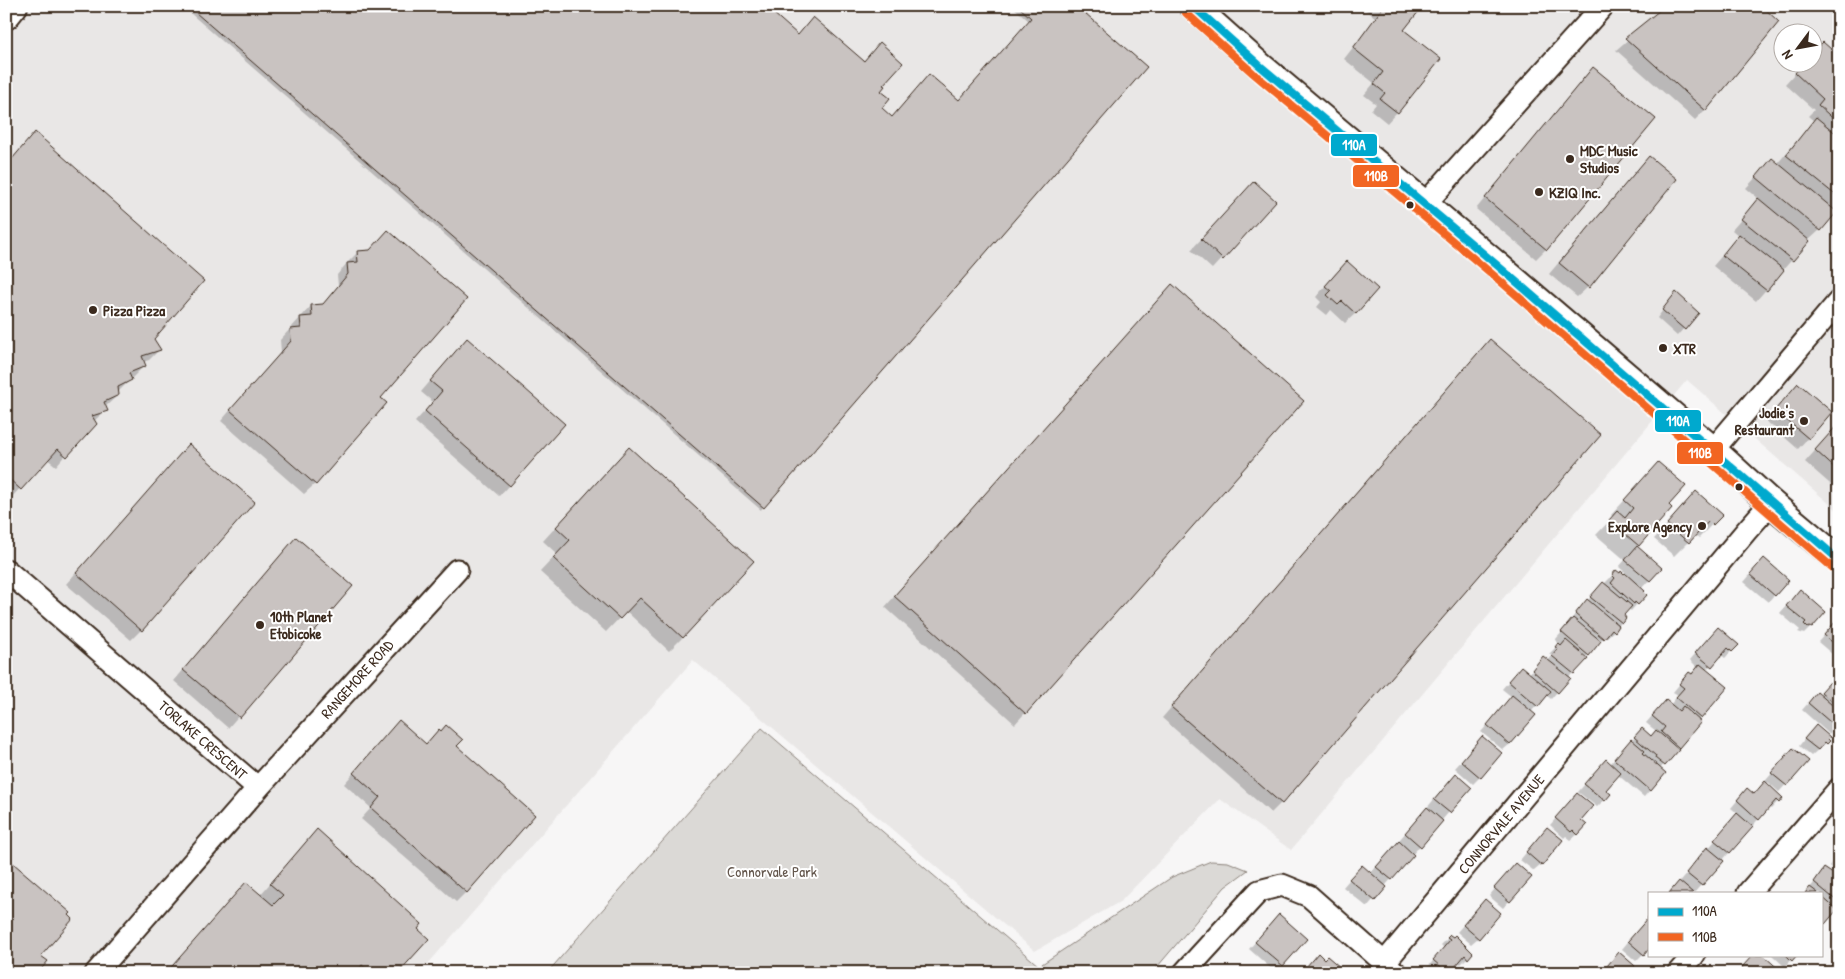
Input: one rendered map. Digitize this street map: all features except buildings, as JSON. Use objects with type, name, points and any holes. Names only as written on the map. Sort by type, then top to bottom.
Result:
[{"type":"main road","points":[[6,16],[14,6]]},
{"type":"main road","points":[[1193,6],[1259,65],[1713,450],[1839,560]]},
{"type":"street","points":[[1424,204],[1603,6]]},
{"type":"street","points":[[1713,450],[1839,301]]},
{"type":"street","name":"CONNORVALE AVENUE","points":[[1391,968],[1747,530],[1772,503]]},
{"type":"street","name":"TORLAKE CRESCENT","points":[[6,570],[258,788],[96,973]]},
{"type":"street","name":"RANGEMORE ROAD","points":[[258,788],[457,570]]},
{"type":"street","points":[[1749,892],[1839,789]]},
{"type":"street","points":[[1184,973],[1255,895],[1265,888],[1282,885],[1309,896],[1391,968]]},
{"type":"street","points":[[1678,973],[1693,956]]},
{"type":"shaded area","points":[[6,6],[1839,6],[1839,512],[1687,380],[1291,850],[1220,799],[1121,901],[1035,951],[693,660],[420,973],[6,973]]},
{"type":"green space","name":"Connorvale Park","points":[[762,728],[1039,966],[1172,877],[1211,861],[1228,862],[1248,870],[1225,887],[1152,973],[547,973]]},
{"type":"transit line","name":"110A","points":[[1193,6],[1259,65],[1498,266],[1839,560]]},
{"type":"transit line","name":"110B","points":[[1186,13],[1253,73],[1492,274],[1833,568]]},
{"type":"place","name":"MDC Music Studios","points":[[1570,159]]},
{"type":"place","name":"KZIQ Inc.","points":[[1539,192]]},
{"type":"place","name":"Pizza Pizza","points":[[93,310]]},
{"type":"place","name":"XTR","points":[[1663,348]]},
{"type":"place","name":"Jodie's Restaurant","points":[[1804,421]]},
{"type":"place","name":"Explore Agency","points":[[1702,526]]},
{"type":"place","name":"10th Planet Etobicoke","points":[[260,625]]}]
